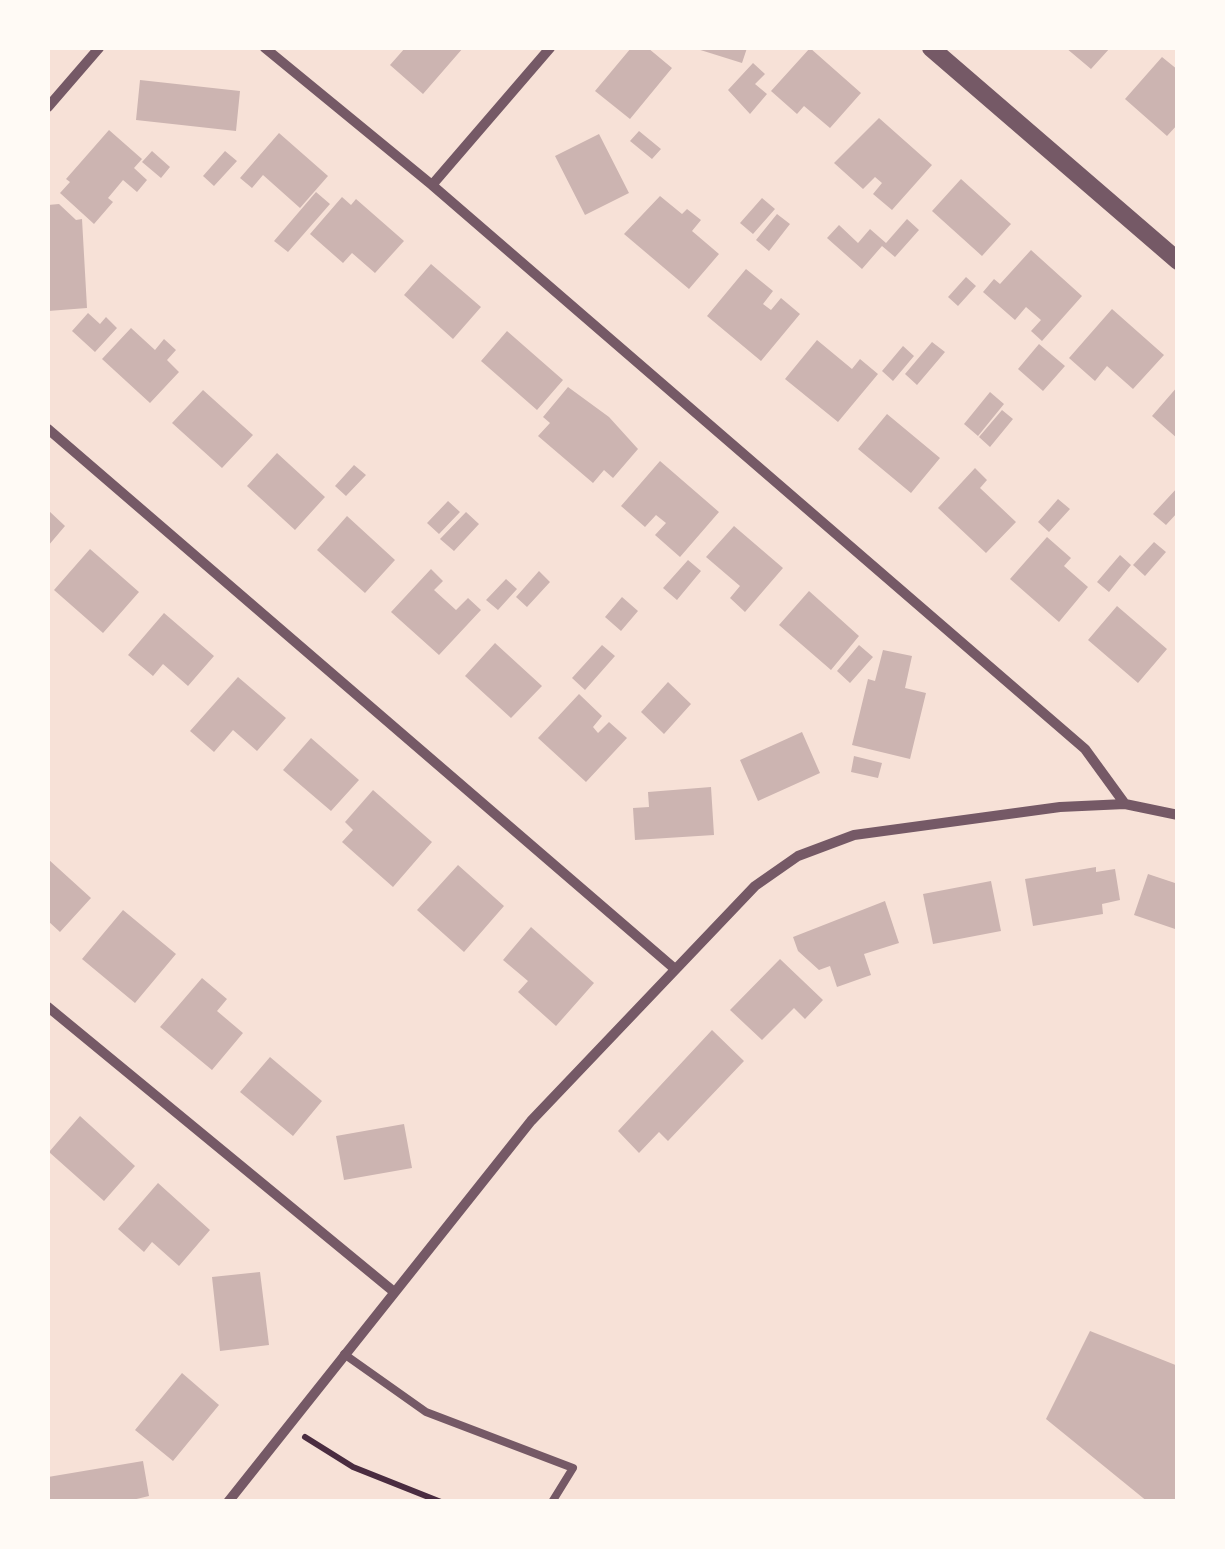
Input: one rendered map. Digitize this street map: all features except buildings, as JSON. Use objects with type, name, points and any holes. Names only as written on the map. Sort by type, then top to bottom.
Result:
[{"type":"street","points":[[48,107],[99,48]]},
{"type":"street","points":[[265,48],[432,185],[1085,749],[1125,804]]},
{"type":"street","points":[[432,185],[550,48]]},
{"type":"street","points":[[931,48],[1178,262]]},
{"type":"street","points":[[48,429],[675,969]]},
{"type":"street","points":[[228,1502],[531,1120],[755,886],[798,856],[854,835],[1060,807],[1125,804],[1178,815]]},
{"type":"street","points":[[48,1007],[393,1291]]},
{"type":"lane","points":[[344,1354],[426,1412],[573,1468],[552,1502]]},
{"type":"path","points":[[287,1426],[354,1467],[441,1502]]}]
